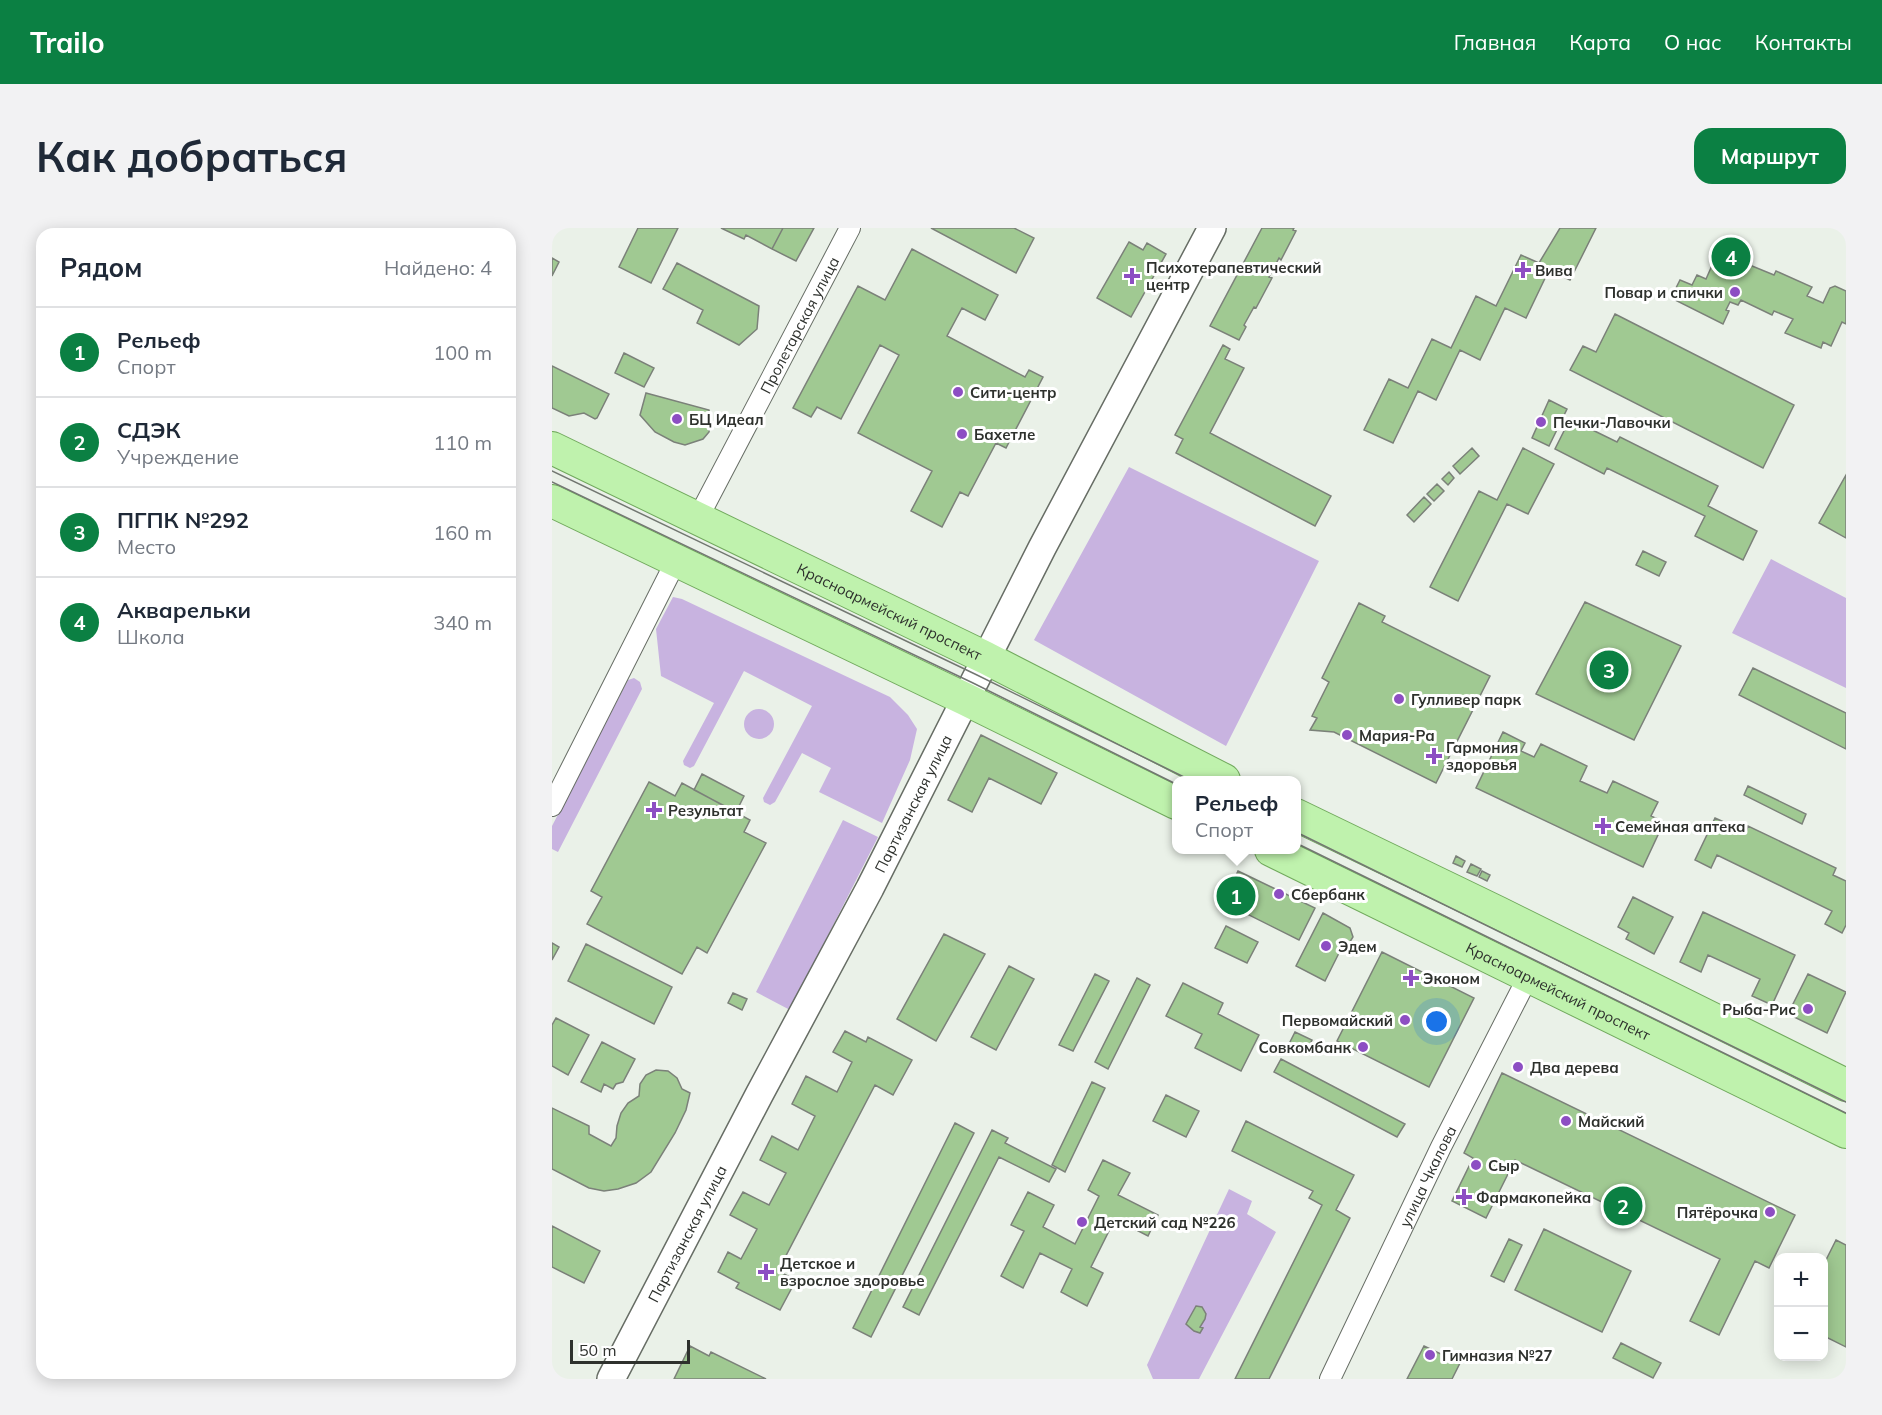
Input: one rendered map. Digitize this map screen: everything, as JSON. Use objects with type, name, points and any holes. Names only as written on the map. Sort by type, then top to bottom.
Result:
[{"type":"main road","name":"Партизанская улица","points":[[611,1379],[753,1105],[870,888],[1042,548],[1212,228]]},
{"type":"main road","name":"Красноармейский проспект","points":[[552,448],[986,658],[1216,776]]},
{"type":"main road","points":[[596,469],[563,506],[1172,801]]},
{"type":"main road","points":[[1301,817],[1677,1000],[1846,1085]]},
{"type":"main road","name":"Красноармейский проспект","points":[[1281,854],[1846,1132]]},
{"type":"main road","points":[[1657,1039],[1677,1000]]},
{"type":"street","name":"Пролетарская улица","points":[[698,518],[850,228]]},
{"type":"street","points":[[552,806],[676,561]]},
{"type":"street","name":"улица Чкалова","points":[[1330,1379],[1441,1147],[1529,975]]},
{"type":"shaded area","points":[[1129,467],[1319,561],[1226,746],[1034,640]]},
{"type":"shaded area","points":[[1771,559],[1846,598],[1846,688],[1732,633]]},
{"type":"shaded area","points":[[673,597],[682,599],[890,697],[908,715],[917,729],[910,760],[882,823],[819,792],[831,768],[802,753],[775,802],[770,805],[764,802],[763,798],[812,706],[744,671],[694,766],[690,768],[684,765],[683,761],[714,703],[661,676],[656,629]]},
{"type":"shaded area","points":[[634,678],[640,682],[642,689],[558,852],[552,849],[552,826],[628,680]]},
{"type":"shaded area","points":[[759,709],[769,714],[774,724],[769,734],[759,739],[749,734],[744,724],[749,714]]},
{"type":"shaded area","points":[[843,820],[878,837],[790,1010],[756,992]]},
{"type":"shaded area","points":[[1229,1189],[1252,1201],[1247,1214],[1276,1232],[1199,1379],[1153,1379],[1147,1365]]},
{"type":"building","points":[[638,228],[678,228],[651,283],[619,267]]},
{"type":"building","points":[[721,228],[783,228],[772,249],[746,235],[744,239]]},
{"type":"building","points":[[783,228],[814,228],[796,261],[772,249]]},
{"type":"building","points":[[931,228],[1014,228],[1034,238],[1016,273]]},
{"type":"building","points":[[1262,228],[1294,228],[1293,230],[1296,231],[1269,277],[1272,278],[1244,325],[1246,327],[1239,340],[1210,326]]},
{"type":"building","points":[[1560,228],[1596,228],[1570,280],[1549,270],[1526,318],[1505,308],[1480,360],[1460,350],[1436,400],[1418,391],[1393,443],[1364,430],[1389,379],[1408,388],[1432,339],[1451,348],[1476,296],[1496,306],[1521,255],[1539,263]]},
{"type":"building","name":"Психотерапевтический центр","points":[[1129,242],[1143,250],[1147,243],[1166,254],[1131,317],[1097,298]]},
{"type":"building","name":"Сити-центр","points":[[912,249],[998,295],[985,320],[962,308],[947,336],[1025,377],[1029,370],[1043,377],[1006,448],[996,443],[968,496],[960,492],[942,527],[911,511],[932,471],[858,433],[899,355],[880,345],[841,419],[817,407],[811,417],[793,408],[858,286],[885,300]]},
{"type":"building","points":[[1718,252],[1774,275],[1776,271],[1812,287],[1807,296],[1823,303],[1830,288],[1835,286],[1846,291],[1846,324],[1842,322],[1831,346],[1823,342],[1821,348],[1785,333],[1793,319],[1774,311],[1772,315],[1741,300],[1738,305],[1730,302],[1723,324],[1671,298],[1680,280],[1692,285],[1697,275],[1706,279]]},
{"type":"building","points":[[552,258],[559,262],[552,276]]},
{"type":"building","points":[[677,263],[759,306],[757,329],[739,345],[697,323],[703,310],[663,289]]},
{"type":"building","points":[[1615,314],[1794,405],[1763,468],[1570,370],[1583,346],[1596,352]]},
{"type":"building","points":[[1223,345],[1230,349],[1225,359],[1244,368],[1210,433],[1331,496],[1315,526],[1176,453],[1183,439],[1175,435]]},
{"type":"building","points":[[624,353],[654,368],[644,387],[615,373]]},
{"type":"building","points":[[552,366],[609,394],[597,418],[584,413],[569,416],[552,408]]},
{"type":"building","name":"БЦ Идеал","points":[[646,393],[709,410],[709,432],[703,439],[685,445],[655,432],[640,415]]},
{"type":"building","points":[[1549,400],[1567,409],[1549,446],[1532,438]]},
{"type":"building","points":[[1570,419],[1617,442],[1620,437],[1718,486],[1708,506],[1757,531],[1743,560],[1695,536],[1705,516],[1607,468],[1604,474],[1555,449]]},
{"type":"building","points":[[1472,448],[1479,456],[1460,474],[1453,466]]},
{"type":"building","points":[[1523,448],[1554,464],[1528,514],[1507,504],[1458,601],[1430,587],[1479,491],[1497,500]]},
{"type":"building","points":[[1449,472],[1454,478],[1448,485],[1442,479]]},
{"type":"building","points":[[1846,475],[1846,538],[1819,523]]},
{"type":"building","points":[[1437,484],[1444,491],[1434,501],[1427,494]]},
{"type":"building","points":[[1424,497],[1431,504],[1414,522],[1407,515]]},
{"type":"building","points":[[1643,551],[1666,562],[1659,576],[1636,565]]},
{"type":"building","points":[[1585,602],[1681,646],[1634,740],[1536,694]]},
{"type":"building","name":"Гулливер парк","points":[[1359,603],[1385,616],[1382,622],[1490,676],[1436,783],[1334,732],[1310,730],[1317,718],[1312,716],[1329,682],[1322,678]]},
{"type":"building","points":[[1753,668],[1846,713],[1846,749],[1739,695]]},
{"type":"building","points":[[1503,732],[1525,743],[1521,751],[1534,757],[1541,744],[1587,766],[1580,781],[1607,793],[1613,781],[1658,802],[1651,816],[1664,822],[1643,867],[1476,788]]},
{"type":"building","points":[[981,735],[1057,773],[1041,804],[989,778],[972,812],[948,800]]},
{"type":"building","points":[[702,774],[744,796],[736,812],[694,790]]},
{"type":"building","points":[[649,782],[675,796],[682,783],[750,820],[744,832],[766,843],[707,953],[697,947],[682,974],[587,924],[602,897],[591,891]]},
{"type":"building","points":[[1748,786],[1806,814],[1802,824],[1744,795]]},
{"type":"building","points":[[1715,818],[1746,832],[1748,826],[1836,868],[1833,875],[1846,881],[1846,925],[1842,933],[1825,924],[1832,911],[1717,855],[1711,868],[1695,860]]},
{"type":"building","points":[[1456,856],[1465,861],[1462,867],[1453,863]]},
{"type":"building","points":[[1471,864],[1481,869],[1477,876],[1467,872]]},
{"type":"building","points":[[1238,871],[1315,908],[1299,940],[1223,902]]},
{"type":"building","points":[[1482,871],[1490,875],[1487,881],[1479,877]]},
{"type":"building","points":[[1633,897],[1673,917],[1654,954],[1626,939],[1629,933],[1618,927]]},
{"type":"building","points":[[1703,912],[1795,955],[1772,1005],[1752,996],[1760,979],[1708,955],[1701,972],[1680,962]]},
{"type":"building","name":"Эдем","points":[[1323,913],[1350,928],[1353,937],[1348,945],[1342,947],[1325,981],[1296,966]]},
{"type":"building","points":[[1226,926],[1258,942],[1247,963],[1215,948]]},
{"type":"building","points":[[944,934],[985,954],[936,1041],[897,1019]]},
{"type":"building","points":[[552,943],[559,947],[552,960]]},
{"type":"building","points":[[586,944],[672,987],[654,1024],[568,981]]},
{"type":"building","name":"Первомайский","points":[[1382,952],[1474,998],[1429,1087],[1337,1041]]},
{"type":"building","points":[[1009,966],[1034,979],[996,1050],[971,1037]]},
{"type":"building","points":[[1095,974],[1109,981],[1073,1051],[1059,1045]]},
{"type":"building","points":[[1808,974],[1846,992],[1827,1033],[1788,1014]]},
{"type":"building","points":[[1137,978],[1150,985],[1108,1069],[1095,1062]]},
{"type":"building","points":[[1183,983],[1223,1003],[1218,1014],[1259,1035],[1241,1071],[1195,1048],[1202,1034],[1166,1016]]},
{"type":"building","points":[[733,993],[747,999],[742,1010],[728,1003]]},
{"type":"building","points":[[556,1018],[589,1035],[568,1075],[552,1066],[552,1025]]},
{"type":"building","points":[[845,1031],[866,1042],[868,1037],[912,1060],[893,1095],[875,1085],[778,1271],[796,1280],[780,1310],[736,1288],[739,1283],[718,1272],[728,1252],[741,1259],[757,1229],[730,1215],[743,1192],[769,1205],[786,1173],[760,1160],[772,1136],[798,1150],[815,1116],[792,1104],[806,1076],[837,1092],[852,1062],[833,1052]]},
{"type":"building","points":[[1295,1032],[1312,1040],[1306,1052],[1289,1044]]},
{"type":"building","points":[[602,1042],[635,1059],[623,1082],[616,1084],[613,1089],[604,1084],[601,1092],[581,1082]]},
{"type":"building","points":[[1281,1059],[1405,1124],[1397,1137],[1274,1072]]},
{"type":"building","points":[[656,1070],[668,1071],[677,1078],[682,1089],[690,1093],[686,1110],[675,1133],[651,1172],[636,1183],[604,1191],[589,1188],[552,1169],[552,1108],[589,1126],[589,1134],[611,1146],[616,1138],[621,1113],[628,1103],[639,1096],[640,1084],[646,1075]]},
{"type":"building","points":[[1502,1073],[1795,1215],[1776,1253],[1774,1253],[1769,1268],[1755,1261],[1719,1335],[1690,1321],[1720,1259],[1515,1160],[1486,1218],[1452,1201],[1473,1158],[1464,1153]]},
{"type":"building","points":[[1092,1082],[1105,1088],[1065,1172],[1052,1165]]},
{"type":"building","points":[[1166,1095],[1199,1111],[1186,1137],[1153,1121]]},
{"type":"building","points":[[1246,1121],[1354,1175],[1336,1210],[1350,1218],[1269,1379],[1235,1379],[1322,1205],[1309,1198],[1313,1191],[1232,1151]]},
{"type":"building","points":[[955,1123],[974,1133],[871,1337],[853,1328]]},
{"type":"building","points":[[992,1130],[1008,1138],[1005,1143],[1056,1169],[1049,1182],[999,1157],[919,1315],[903,1307]]},
{"type":"building","points":[[1103,1160],[1130,1173],[1118,1195],[1158,1215],[1148,1236],[1115,1219],[1091,1267],[1103,1273],[1087,1306],[1061,1292],[1072,1269],[1040,1253],[1023,1288],[1001,1276],[1024,1231],[1011,1225],[1028,1192],[1054,1205],[1043,1227],[1075,1244],[1099,1196],[1088,1190]]},
{"type":"building","points":[[552,1226],[600,1251],[584,1283],[552,1267]]},
{"type":"building","points":[[1544,1229],[1631,1271],[1602,1332],[1515,1290]]},
{"type":"building","points":[[1509,1239],[1522,1245],[1504,1282],[1491,1276]]},
{"type":"building","points":[[1836,1240],[1846,1245],[1846,1347],[1828,1338],[1828,1256]]},
{"type":"building","points":[[1196,1306],[1202,1307],[1206,1314],[1200,1327],[1203,1328],[1200,1333],[1186,1324]]},
{"type":"building","points":[[1621,1343],[1661,1363],[1653,1378],[1613,1358]]},
{"type":"building","points":[[690,1346],[709,1356],[711,1352],[766,1379],[674,1379]]},
{"type":"building","name":"Гимназия №27","points":[[1424,1346],[1460,1363],[1452,1379],[1407,1379]]},
{"type":"tram line","points":[[552,471],[1182,776]]},
{"type":"tram line","points":[[552,482],[973,683],[1172,782]]},
{"type":"tram line","points":[[1301,834],[1846,1102]]},
{"type":"tram line","points":[[1301,845],[1846,1113]]},
{"type":"place","name":"Акварельки","points":[[1731,257]]},
{"type":"place","name":"Вива","points":[[1523,270]]},
{"type":"place","name":"Психотерапевтический центр","points":[[1132,276]]},
{"type":"place","name":"Повар и спички","points":[[1735,292]]},
{"type":"place","name":"Сити-центр","points":[[958,392]]},
{"type":"place","name":"БЦ Идеал","points":[[677,419]]},
{"type":"place","name":"Печки-Лавочки","points":[[1541,422]]},
{"type":"place","name":"Бахетле","points":[[962,434]]},
{"type":"place","name":"ПГПК №292","points":[[1609,670]]},
{"type":"place","name":"Гулливер парк","points":[[1399,699]]},
{"type":"place","name":"Мария-Ра","points":[[1347,735]]},
{"type":"place","name":"Гармония здоровья","points":[[1434,756]]},
{"type":"place","name":"Результат","points":[[654,810]]},
{"type":"place","name":"Семейная аптека","points":[[1603,826]]},
{"type":"place","name":"Сбербанк","points":[[1279,894]]},
{"type":"place","name":"Рельеф","points":[[1236,896]]},
{"type":"place","name":"Эдем","points":[[1326,946]]},
{"type":"place","name":"Эконом","points":[[1411,978]]},
{"type":"place","name":"Рыба-Рис","points":[[1808,1009]]},
{"type":"place","name":"Первомайский","points":[[1405,1020]]},
{"type":"place","name":"Совкомбанк","points":[[1363,1047]]},
{"type":"place","name":"Два дерева","points":[[1518,1067]]},
{"type":"place","name":"Майский","points":[[1566,1121]]},
{"type":"place","name":"Сыр","points":[[1476,1165]]},
{"type":"place","name":"Фармакопейка","points":[[1464,1197]]},
{"type":"place","name":"СДЭК","points":[[1623,1206]]},
{"type":"place","name":"Пятёрочка","points":[[1770,1212]]},
{"type":"place","name":"Детский сад №226","points":[[1082,1222]]},
{"type":"place","name":"Детское и взрослое здоровье","points":[[766,1272]]},
{"type":"place","name":"Гимназия №27","points":[[1430,1355]]}]
